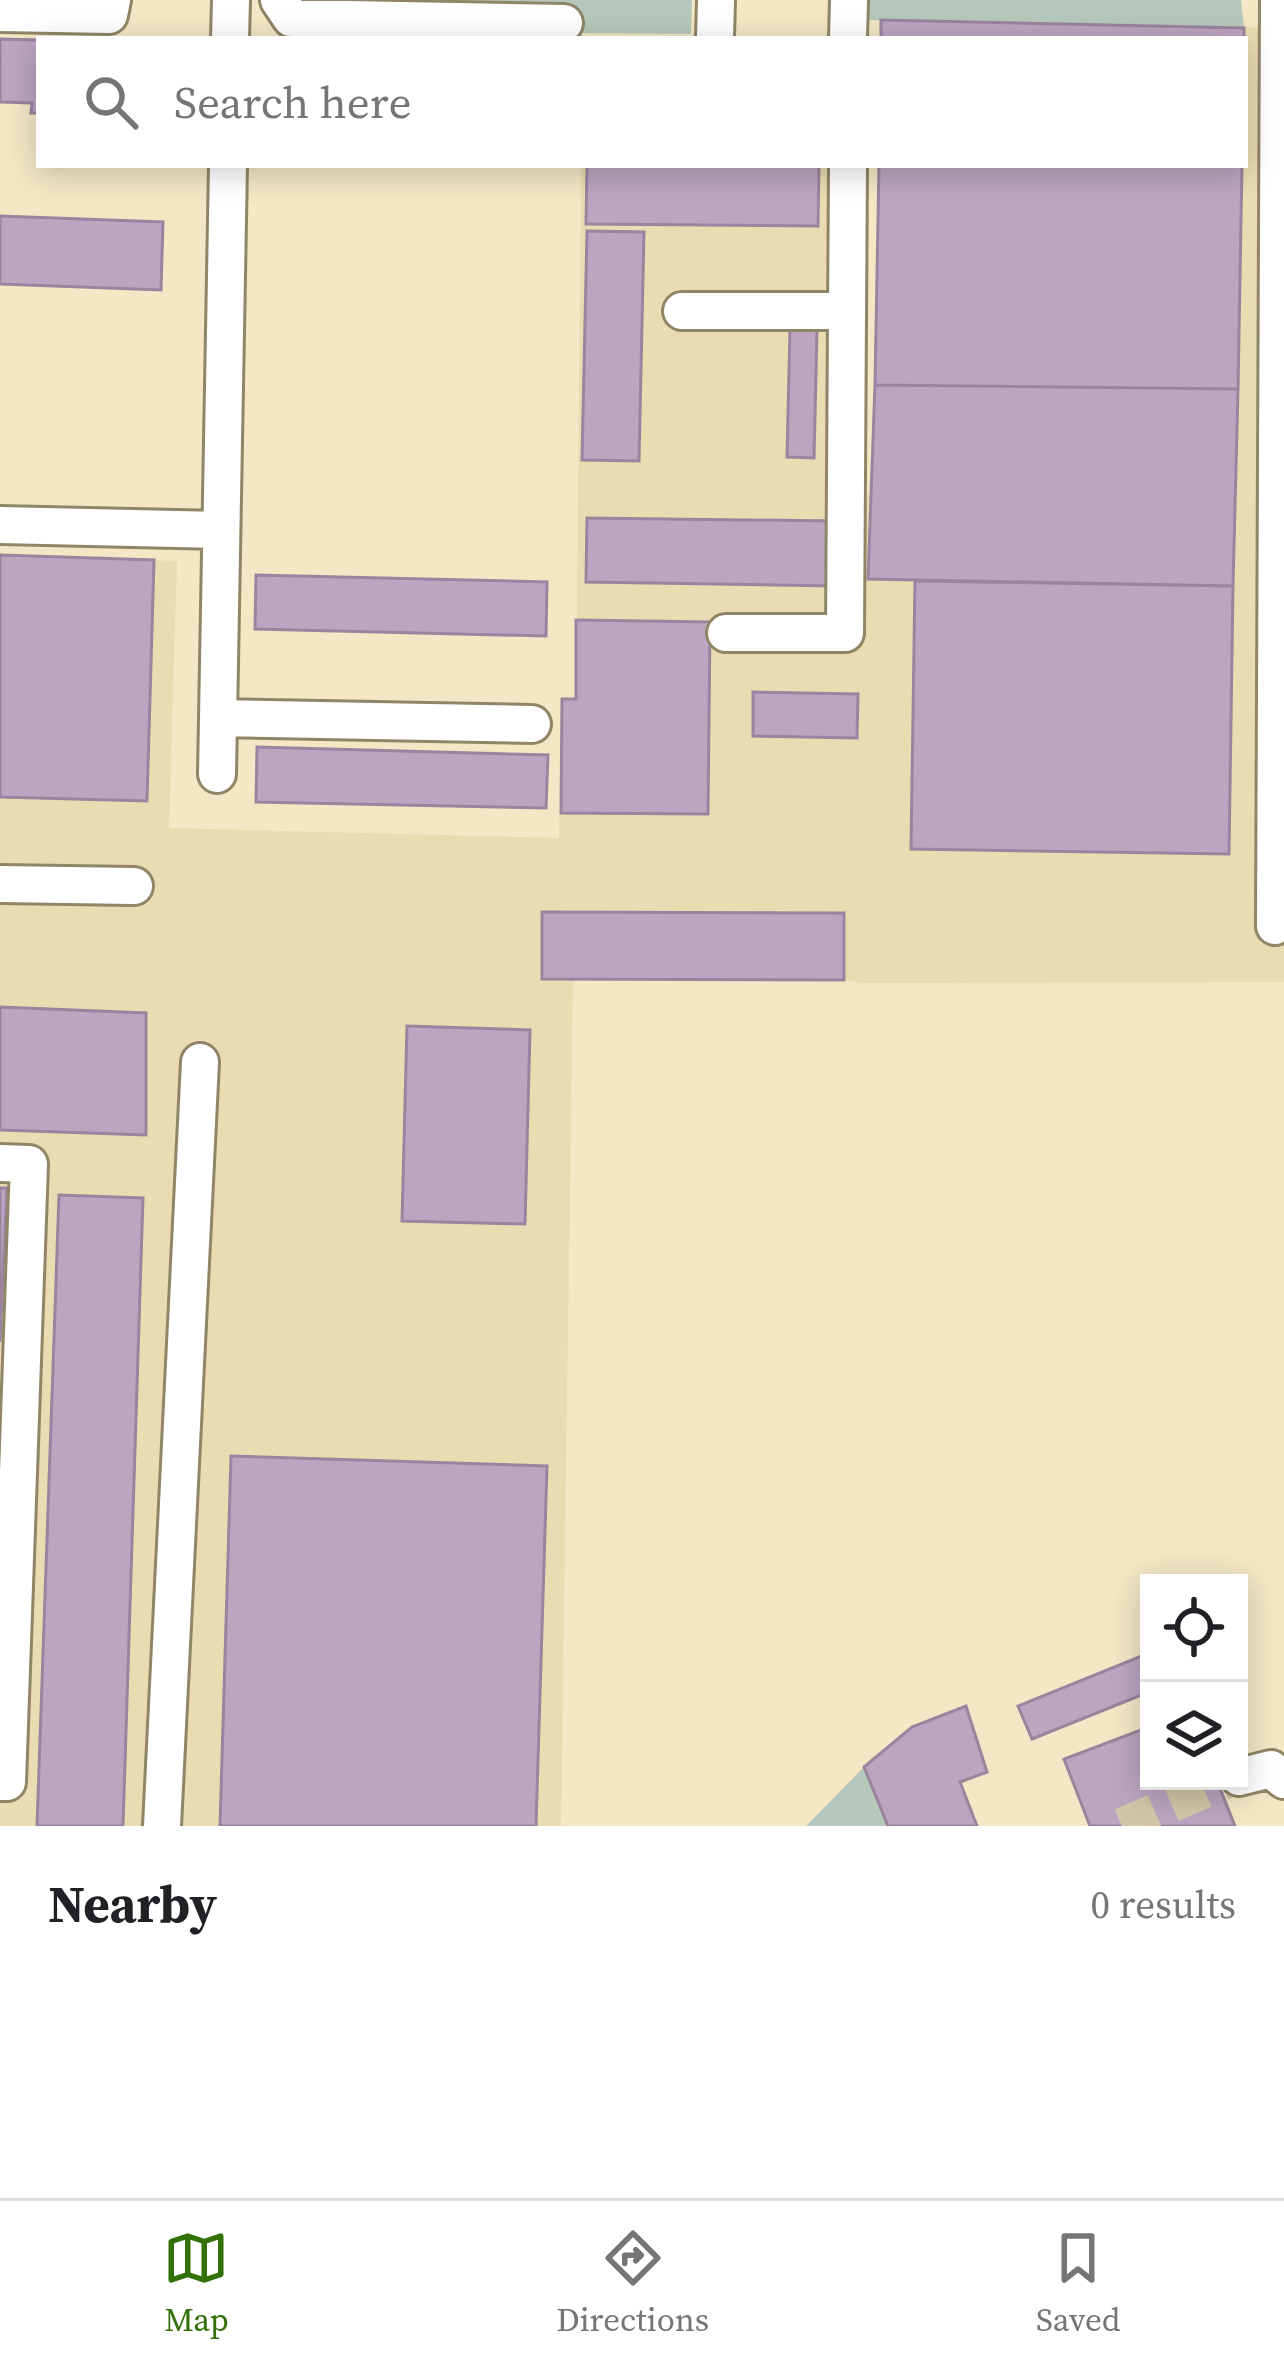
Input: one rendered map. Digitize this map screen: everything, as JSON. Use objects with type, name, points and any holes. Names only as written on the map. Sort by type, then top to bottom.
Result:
[{"type":"lane","points":[[0,13],[110,15],[112,0]]},
{"type":"lane","points":[[230,36],[231,0]]},
{"type":"lane","points":[[279,0],[291,18],[564,23]]},
{"type":"lane","points":[[716,0],[716,36]]},
{"type":"lane","points":[[848,36],[849,0]]},
{"type":"lane","points":[[1275,926],[1280,774],[1280,0]]},
{"type":"lane","points":[[217,774],[228,168]]},
{"type":"lane","points":[[726,633],[845,633],[848,168]]},
{"type":"lane","points":[[682,311],[847,311]]},
{"type":"lane","points":[[0,524],[221,530]]},
{"type":"lane","points":[[218,718],[532,724]]},
{"type":"lane","points":[[0,884],[134,886]]},
{"type":"lane","points":[[162,1826],[200,1062]]},
{"type":"lane","points":[[0,1163],[29,1164],[9,1498],[7,1782],[0,1782]]},
{"type":"lane","points":[[1248,1775],[1271,1769],[1284,1780]]},
{"type":"shaded area","points":[[881,20],[1284,28],[1284,982],[573,978],[561,1826],[0,1826],[0,555],[177,561],[169,828],[559,838],[562,699],[576,699],[581,168],[830,168],[827,492],[869,495],[879,168],[1248,168],[1248,36],[881,36]]},
{"type":"green space","points":[[300,0],[692,0],[691,34],[582,33],[570,21]]},
{"type":"green space","points":[[867,0],[1241,0],[1244,28],[865,20]]},
{"type":"green space","points":[[864,1767],[888,1826],[806,1826]]},
{"type":"building","points":[[881,20],[1244,28],[1244,36],[881,36]]},
{"type":"building","points":[[0,39],[36,40],[36,113],[31,113],[32,103],[0,102]]},
{"type":"building","points":[[587,168],[819,168],[818,226],[586,224]]},
{"type":"building","points":[[879,168],[1242,168],[1238,389],[875,385]]},
{"type":"building","points":[[0,216],[163,222],[161,290],[0,284]]},
{"type":"building","points":[[587,231],[644,232],[639,461],[582,460]]},
{"type":"building","points":[[790,329],[817,330],[814,458],[787,457]]},
{"type":"building","points":[[875,385],[1238,389],[1233,586],[868,579]]},
{"type":"building","points":[[587,518],[835,521],[834,586],[586,582]]},
{"type":"building","points":[[0,555],[154,560],[147,801],[0,797]]},
{"type":"building","points":[[256,575],[547,582],[546,636],[255,629]]},
{"type":"building","points":[[915,581],[1233,586],[1229,854],[911,849]]},
{"type":"building","points":[[576,620],[710,622],[708,814],[561,813],[562,699],[576,699]]},
{"type":"building","points":[[753,692],[858,694],[857,738],[753,736]]},
{"type":"building","points":[[257,747],[548,755],[546,808],[256,802]]},
{"type":"building","points":[[542,912],[844,913],[844,980],[542,979]]},
{"type":"building","points":[[0,1007],[146,1013],[146,1135],[0,1130]]},
{"type":"building","points":[[407,1026],[530,1030],[525,1224],[402,1221]]},
{"type":"building","points":[[0,1188],[7,1188],[0,1342]]},
{"type":"building","points":[[59,1195],[143,1198],[123,1826],[37,1826]]},
{"type":"building","points":[[231,1456],[547,1466],[536,1826],[220,1826]]},
{"type":"building","points":[[1140,1657],[1140,1696],[1032,1739],[1018,1706]]},
{"type":"building","points":[[966,1706],[987,1772],[960,1782],[977,1826],[888,1826],[864,1767],[912,1727]]},
{"type":"building","points":[[1140,1730],[1140,1790],[1221,1790],[1235,1826],[1090,1826],[1064,1759]]},
{"type":"tunnel","points":[[1122,1826],[1204,1790]]}]
